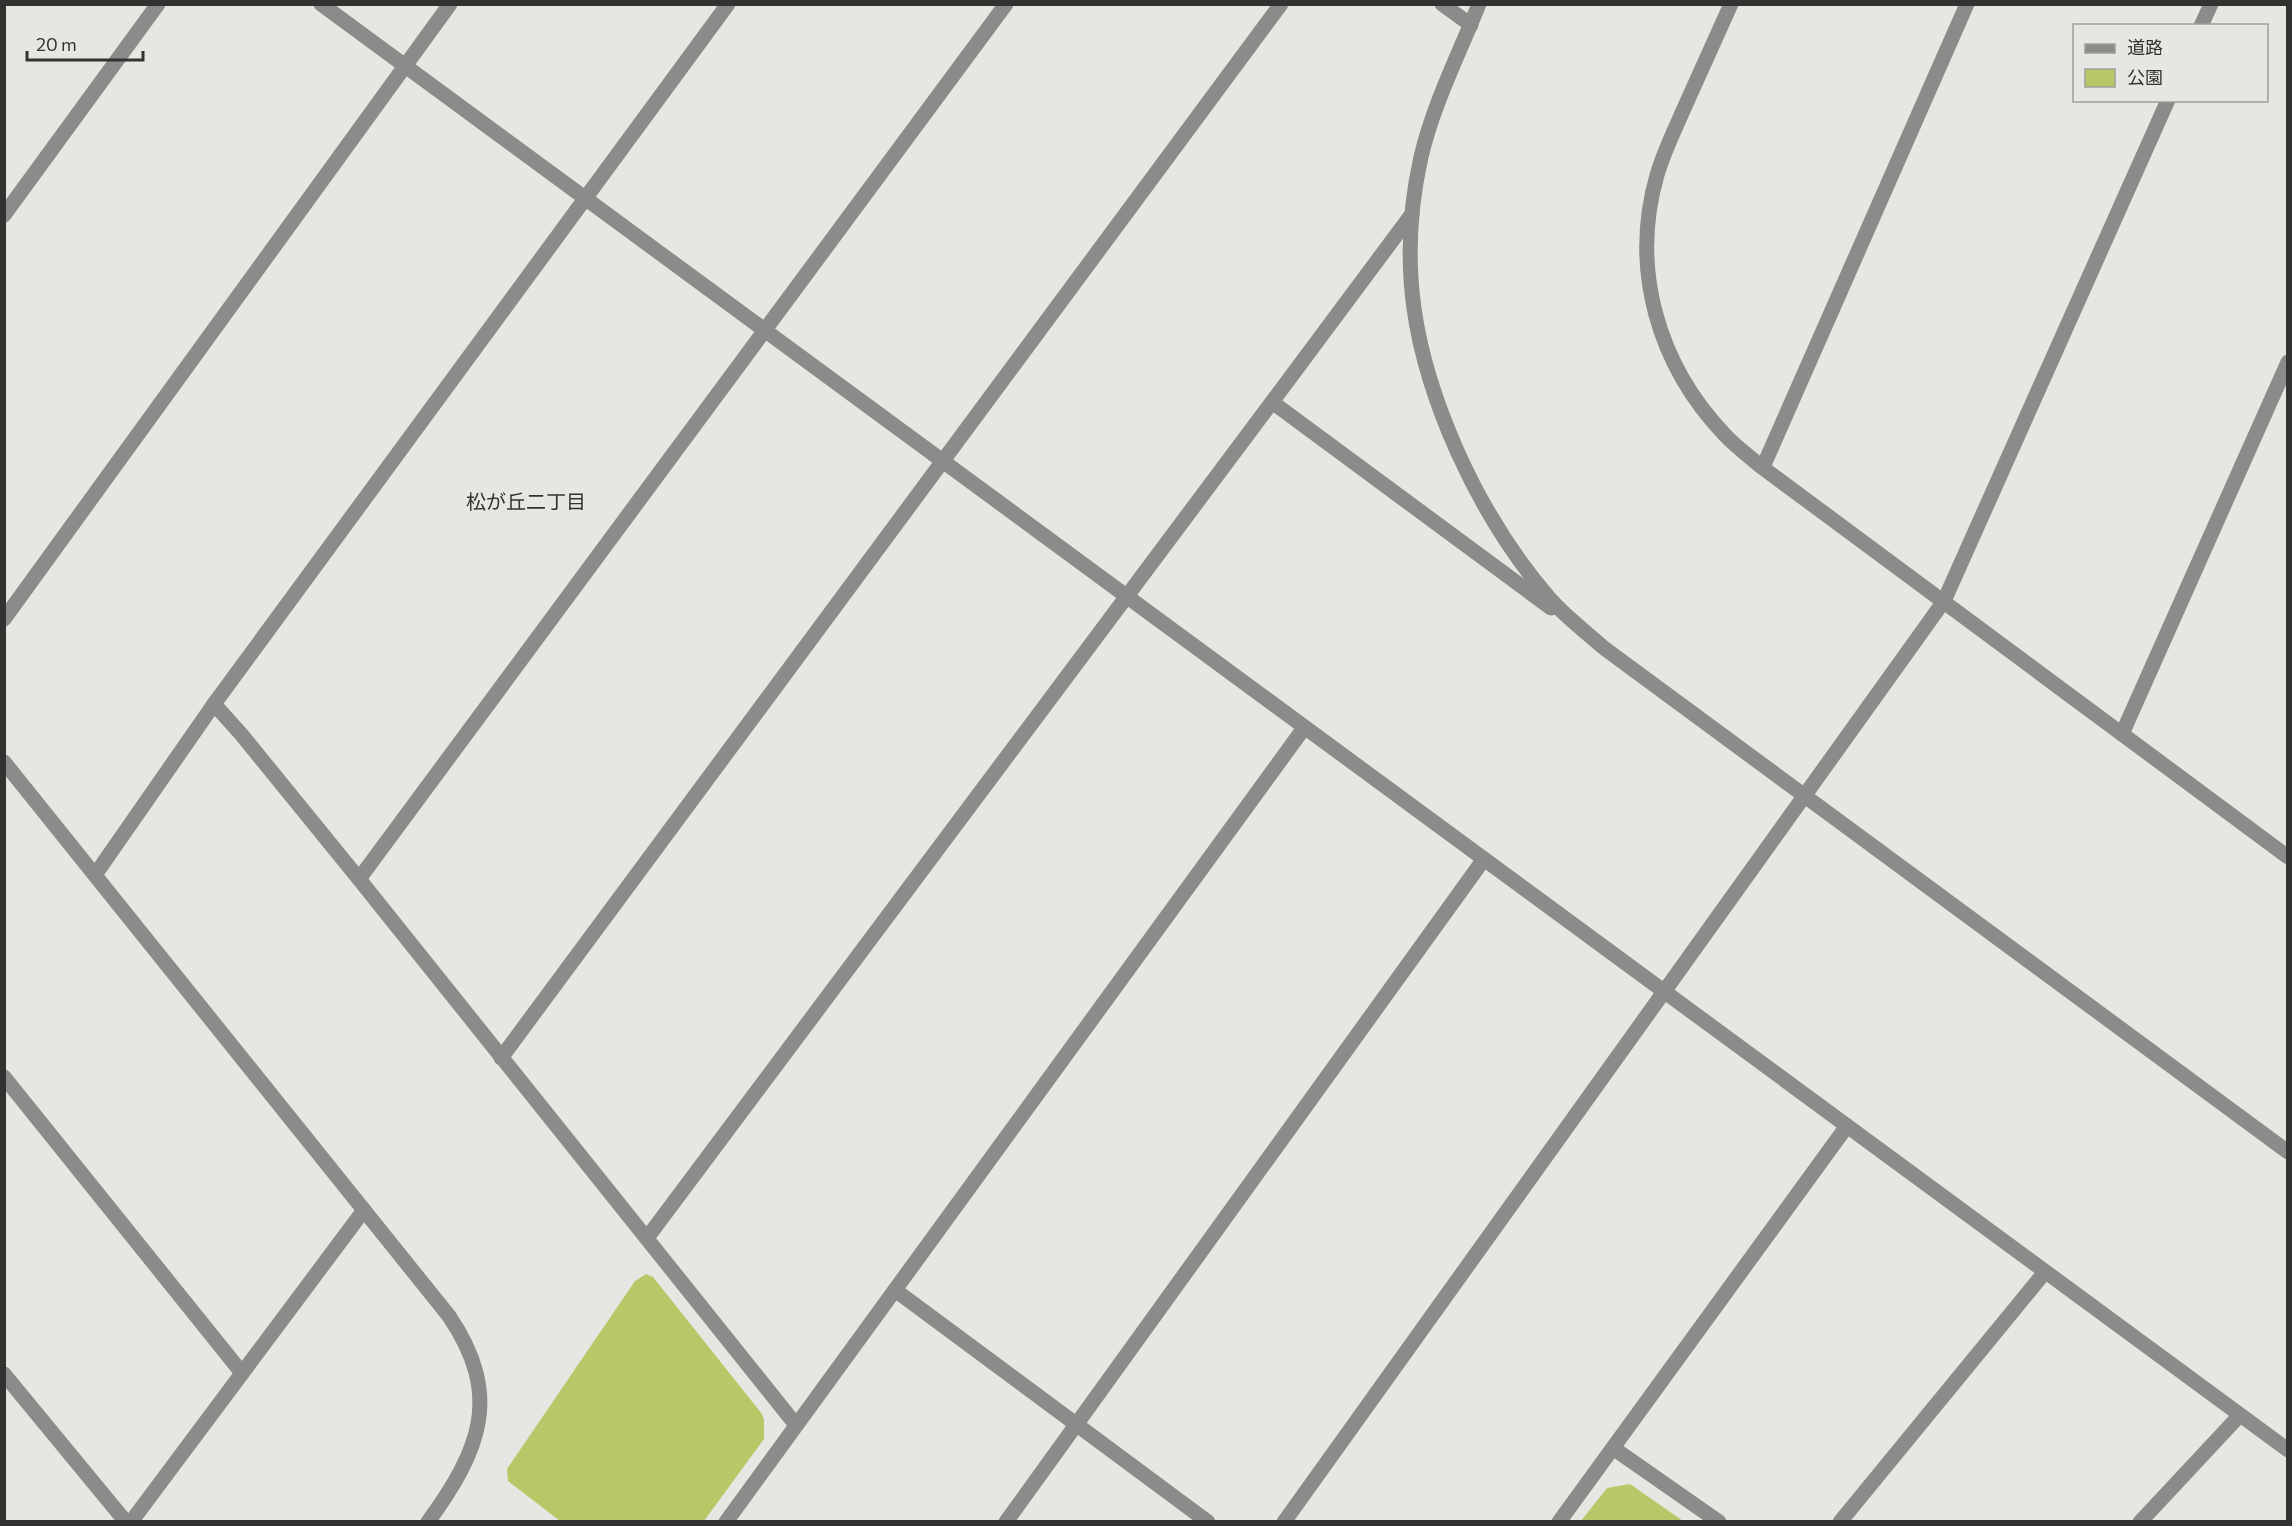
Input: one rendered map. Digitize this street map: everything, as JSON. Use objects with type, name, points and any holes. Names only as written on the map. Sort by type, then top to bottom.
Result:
[{"type":"street","points":[[4,215],[159,4]]},
{"type":"street","points":[[321,4],[2288,1450]]},
{"type":"street","points":[[4,619],[450,4]]},
{"type":"street","points":[[95,875],[214,704],[728,4]]},
{"type":"street","points":[[359,879],[1006,4]]},
{"type":"street","points":[[501,1058],[1281,4]]},
{"type":"street","points":[[1442,4],[1471,25]]},
{"type":"street","points":[[1479,4],[1429,129],[1421,156],[1412,214],[1410,255],[1414,309],[1428,376],[1440,413],[1473,485],[1495,525],[1550,598],[1604,648]]},
{"type":"street","points":[[1731,4],[1666,149],[1650,205],[1647,230],[1648,282],[1652,308],[1679,370],[1713,422],[1763,467],[2288,857]]},
{"type":"street","points":[[1763,467],[1967,4]]},
{"type":"street","points":[[2202,24],[2211,4]]},
{"type":"street","points":[[1284,1521],[1944,601],[2167,102]]},
{"type":"street","points":[[647,1238],[1412,214]]},
{"type":"street","points":[[2122,734],[2288,363]]},
{"type":"street","points":[[1272,402],[1804,797],[2288,1152]]},
{"type":"street","points":[[214,704],[359,879],[796,1425]]},
{"type":"street","points":[[726,1521],[1304,728]]},
{"type":"street","points":[[4,762],[463,1336],[477,1378],[478,1423],[474,1444],[465,1465],[428,1521]]},
{"type":"street","points":[[1006,1521],[1484,859]]},
{"type":"street","points":[[4,1077],[242,1373]]},
{"type":"street","points":[[1559,1521],[1847,1126]]},
{"type":"street","points":[[131,1521],[364,1210]]},
{"type":"street","points":[[1840,1521],[2045,1272]]},
{"type":"street","points":[[895,1290],[1208,1521]]},
{"type":"street","points":[[4,1374],[126,1521]]},
{"type":"street","points":[[2140,1521],[2240,1415]]},
{"type":"street","points":[[1613,1448],[1719,1521]]},
{"type":"green space","points":[[646,1274],[653,1277],[762,1414],[764,1439],[704,1521],[560,1521],[508,1481],[507,1469],[635,1281]]},
{"type":"green space","points":[[1630,1484],[1683,1521],[1581,1521],[1607,1488]]},
{"type":"district","name":"松が丘二丁目","points":[[526,501]]}]
